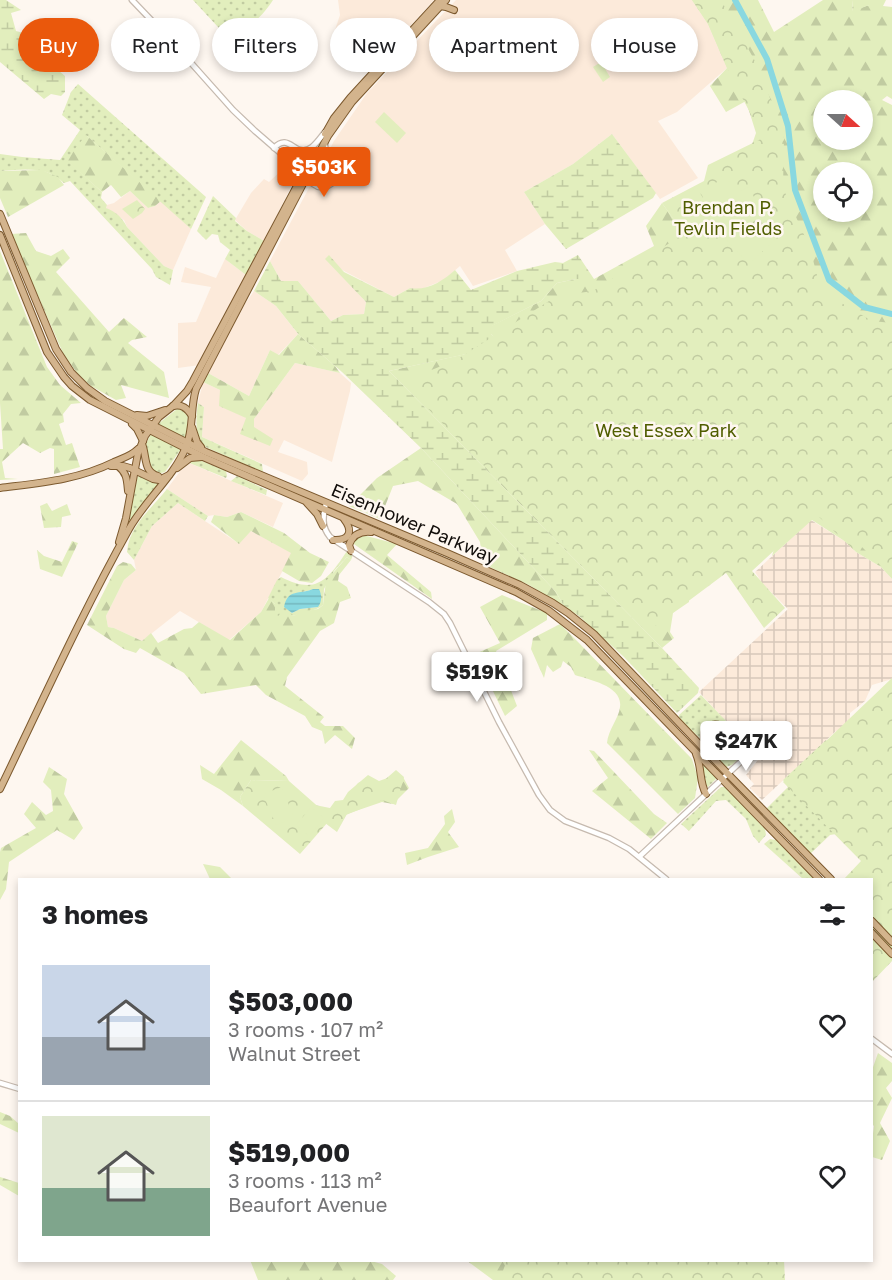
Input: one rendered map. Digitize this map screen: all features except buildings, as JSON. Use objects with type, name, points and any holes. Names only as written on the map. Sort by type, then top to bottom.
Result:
[{"type":"main road","points":[[0,789],[115,554],[134,520],[172,472],[186,446],[192,424],[194,394],[330,125],[350,98],[440,3],[448,0],[454,10],[440,3]]},
{"type":"main road","points":[[115,554],[126,518],[142,444],[151,427],[187,391],[325,141],[352,102],[440,3]]},
{"type":"main road","name":"Eisenhower Parkway","points":[[0,214],[56,349],[64,363],[87,388],[128,416]]},
{"type":"main road","name":"Eisenhower Parkway","points":[[0,235],[47,352],[56,367],[81,394],[204,454],[520,585],[553,603],[594,634],[709,754],[725,777],[818,878]]},
{"type":"main road","points":[[128,416],[147,416],[178,405],[186,408],[192,416]]},
{"type":"main road","points":[[128,416],[137,429],[145,450],[148,470],[153,475],[162,478]]},
{"type":"main road","points":[[107,466],[123,466],[159,480],[190,458],[204,454],[197,442],[192,424]]},
{"type":"main road","points":[[0,488],[54,482],[77,476],[130,456],[142,444]]},
{"type":"main road","name":"Eisenhower Parkway","points":[[204,454],[304,501],[326,506],[344,518],[516,592],[562,619],[587,640],[693,749],[830,878]]},
{"type":"main road","points":[[117,466],[127,476],[129,498]]},
{"type":"main road","points":[[304,501],[317,514],[323,526]]},
{"type":"main road","points":[[333,540],[346,539],[348,535],[349,530],[344,518]]},
{"type":"main road","points":[[351,551],[350,542],[357,534],[379,533]]},
{"type":"main road","points":[[709,754],[703,738],[704,732],[706,727],[715,724],[726,728],[750,753]]},
{"type":"main road","points":[[693,749],[698,757],[701,783],[706,794]]},
{"type":"main road","points":[[873,922],[892,942]]},
{"type":"main road","points":[[873,934],[892,954]]},
{"type":"street","points":[[132,0],[233,110],[274,148],[307,173],[310,181],[315,185],[325,187],[334,183],[344,170],[326,151],[325,141]]},
{"type":"street","points":[[274,148],[283,141],[300,150],[310,149],[330,125]]},
{"type":"street","points":[[307,173],[320,158],[332,158]]},
{"type":"street","points":[[326,506],[323,526],[333,540],[429,602],[445,616],[522,764],[550,810],[565,821],[609,838],[629,849],[665,878]]},
{"type":"street","points":[[640,856],[750,753]]},
{"type":"street","points":[[873,1041],[892,1054]]},
{"type":"street","points":[[0,1083],[18,1088]]},
{"type":"shaded area","points":[[338,0],[434,0],[417,19],[339,18]]},
{"type":"shaded area","points":[[456,0],[692,0],[708,24],[727,68],[677,112],[658,121],[698,178],[660,199],[612,134],[573,164],[524,192],[545,224],[505,250],[517,271],[473,286],[460,266],[444,280],[419,290],[410,288],[394,297],[326,259],[366,302],[364,314],[343,315],[331,321],[298,281],[281,281],[270,261],[334,141],[367,93],[387,72],[417,72],[417,41],[429,28],[429,72],[579,72],[579,18],[439,18]]},
{"type":"shaded area","points":[[287,165],[297,175],[264,241],[247,231],[235,220],[251,193],[264,179],[269,182]]},
{"type":"shaded area","points":[[130,191],[148,208],[161,201],[191,229],[173,270],[164,266],[127,227],[124,220],[106,208],[107,205],[114,203]]},
{"type":"shaded area","points":[[225,259],[246,275],[200,365],[178,368],[178,323],[196,322],[211,287],[181,282],[185,267],[216,278]]},
{"type":"shaded area","points":[[254,291],[276,306],[298,334],[278,355],[270,350],[249,396],[208,373],[244,305]]},
{"type":"shaded area","points":[[295,363],[340,373],[351,383],[332,462],[284,440],[278,452],[307,462],[308,474],[302,481],[202,437],[204,407],[198,403],[203,382],[220,390],[254,427],[254,419]]},
{"type":"shaded area","points":[[187,462],[283,503],[273,527],[241,512],[227,517],[208,516],[167,489]]},
{"type":"shaded area","points":[[178,503],[238,543],[251,531],[292,553],[261,612],[229,640],[180,611],[142,641],[108,627],[106,616],[124,580],[136,570],[134,560],[152,526]]},
{"type":"shaded area","points":[[811,520],[881,567],[892,579],[892,679],[872,685],[865,701],[850,713],[850,736],[836,731],[762,800],[750,788],[754,784],[746,775],[761,756],[699,692],[788,609],[762,583],[755,572]]},
{"type":"green space","points":[[0,0],[6,0],[21,10],[11,13],[18,32],[18,72],[60,72],[65,76],[65,92],[61,96],[51,94],[44,99],[0,62]]},
{"type":"green space","points":[[193,0],[273,0],[259,18],[212,18],[212,21]]},
{"type":"green space","name":"West Essex Park","points":[[692,0],[758,0],[774,32],[823,0],[853,0],[852,11],[869,5],[869,0],[886,0],[883,6],[892,7],[892,99],[887,96],[882,100],[892,105],[892,579],[881,567],[812,520],[772,556],[775,545],[689,587],[689,602],[673,613],[670,632],[674,638],[662,648],[389,371],[502,346],[491,334],[491,326],[541,301],[557,283],[576,279],[594,279],[654,246],[646,226],[662,203],[725,290],[747,159],[756,133],[746,101],[726,112],[710,86],[727,68],[708,24]]},
{"type":"green space","name":"West Essex Park","points":[[692,0],[721,0],[760,70],[784,138],[783,188],[810,248],[821,291],[872,321],[892,323],[892,577],[860,545],[854,550],[815,513],[752,571],[785,608],[764,628],[726,573],[647,632],[402,382],[456,360],[557,296],[593,291],[684,234],[662,203],[704,181],[708,165],[763,138],[727,68],[708,24]]},
{"type":"green space","points":[[853,0],[869,0],[869,5],[852,12]]},
{"type":"green space","points":[[596,72],[607,72],[610,77],[603,82]]},
{"type":"green space","points":[[78,84],[206,197],[191,229],[87,136],[67,160],[102,192],[101,198],[107,205],[106,208],[121,218],[164,266],[173,270],[170,285],[156,277],[152,269],[70,181],[64,183],[49,173],[34,170],[0,171],[0,154],[60,160],[80,130],[62,115],[71,92]]},
{"type":"green space","points":[[384,112],[406,133],[397,143],[375,122]]},
{"type":"green space","points":[[612,134],[656,193],[653,198],[566,249],[545,224],[524,192],[573,164]]},
{"type":"green space","points":[[86,135],[161,201],[148,208],[130,191],[121,197],[111,185],[102,192],[66,160]]},
{"type":"green space","points":[[42,170],[58,177],[64,185],[8,217],[0,198],[0,171]]},
{"type":"green space","name":"Brendan P. Tevlin Fields","points":[[722,176],[740,191],[749,187],[762,209],[721,228],[718,222],[715,222],[717,227],[696,238],[676,199],[697,188],[703,198]]},
{"type":"green space","points":[[213,196],[236,218],[235,221],[264,241],[246,275],[225,259],[230,250],[220,242],[218,235],[212,234],[206,240],[197,231]]},
{"type":"green space","points":[[137,200],[145,209],[133,219],[122,209]]},
{"type":"green space","points":[[754,224],[780,235],[749,264],[720,233],[742,225]]},
{"type":"green space","points":[[26,233],[36,251],[51,256],[63,249],[70,258],[56,272],[109,332],[124,318],[147,337],[128,343],[164,372],[169,398],[121,385],[126,398],[116,400],[91,386],[77,373],[63,353],[11,234]]},
{"type":"green space","points":[[0,251],[47,367],[60,385],[81,403],[71,404],[63,414],[64,422],[59,424],[66,445],[72,443],[80,467],[54,474],[54,449],[50,448],[40,453],[23,443],[2,462],[5,478],[18,479],[0,480],[0,449],[3,449],[0,403]]},
{"type":"green space","points":[[329,255],[344,272],[394,297],[410,288],[423,288],[434,284],[455,270],[471,290],[517,271],[555,262],[563,263],[578,255],[594,279],[576,279],[557,283],[541,301],[492,326],[491,334],[503,346],[389,371],[699,688],[698,693],[677,713],[624,657],[579,616],[564,606],[556,592],[421,448],[342,372],[299,335],[276,306],[254,291],[270,261],[281,281],[298,281],[331,321],[343,315],[364,314],[366,302],[325,259]]},
{"type":"green space","points":[[298,334],[340,373],[295,363],[254,419],[254,427],[273,439],[270,446],[240,434],[246,418],[219,406],[220,390],[203,382],[208,373],[249,396],[270,350],[279,355]]},
{"type":"green space","points":[[198,403],[204,407],[202,437],[262,464],[263,472],[201,445],[196,419]]},
{"type":"green space","points":[[177,409],[184,409],[188,415],[186,439],[158,424]]},
{"type":"green space","points":[[151,434],[181,449],[165,472],[158,474],[150,470],[146,444]]},
{"type":"green space","points":[[421,448],[556,592],[564,606],[529,585],[483,564],[480,542],[457,504],[418,481],[393,486],[380,519],[349,506],[377,478]]},
{"type":"green space","points":[[197,459],[226,471],[226,478],[187,462]]},
{"type":"green space","points":[[138,475],[151,482],[161,482],[128,523]]},
{"type":"green space","points":[[237,476],[267,490],[266,495],[231,481]]},
{"type":"green space","points":[[167,489],[208,516],[205,521],[178,503],[152,526],[134,560],[127,552],[132,534],[142,518]]},
{"type":"green space","points":[[47,503],[52,511],[67,504],[71,515],[62,517],[61,527],[44,528],[40,506]]},
{"type":"green space","points":[[241,512],[284,533],[310,553],[329,562],[321,576],[312,583],[299,581],[282,571],[291,553],[251,531],[239,544],[211,522],[214,515],[227,517]]},
{"type":"green space","points":[[363,535],[397,544],[387,555],[431,592],[432,599],[351,542]]},
{"type":"green space","points":[[72,541],[78,543],[62,577],[40,569],[37,550],[44,556],[62,562]]},
{"type":"green space","points":[[347,551],[353,555],[351,560],[347,557],[334,571],[324,589],[323,605],[316,609],[294,616],[289,614],[275,621],[275,604],[268,598],[277,580],[281,577],[303,585],[320,582],[327,577]],"holes":[[[313,589],[318,607],[300,609],[292,613],[285,607],[292,595]]]},
{"type":"green space","points":[[347,557],[351,560],[339,575],[338,581],[347,587],[351,598],[340,602],[334,623],[320,631],[287,677],[285,686],[324,717],[320,722],[325,726],[343,726],[355,738],[352,749],[335,735],[325,744],[322,731],[312,727],[305,716],[266,695],[256,685],[201,694],[184,673],[140,648],[136,653],[124,649],[87,625],[117,566],[123,562],[131,564],[136,570],[124,580],[106,616],[108,627],[142,641],[151,633],[158,643],[184,629],[192,628],[199,622],[230,640],[261,612],[269,598],[275,604],[275,620],[283,610],[294,616],[300,612],[318,609],[323,605],[326,581]]},
{"type":"green space","points":[[502,595],[547,613],[547,620],[496,651],[517,706],[505,716],[475,654],[500,643],[480,607]]},
{"type":"green space","points":[[560,624],[692,759],[698,778],[695,798],[678,814],[607,743],[620,707],[620,700],[616,694],[604,685],[575,675],[571,667],[563,661],[561,667],[553,672],[547,665],[544,678],[531,649],[533,638]]},
{"type":"green space","points":[[892,678],[892,961],[873,981],[873,878],[845,878],[861,861],[783,782]]},
{"type":"green space","points":[[701,695],[730,725],[719,722],[711,723],[704,728],[701,739],[679,719],[679,715]]},
{"type":"green space","points":[[717,726],[727,731],[744,749],[744,754],[732,765],[726,767],[710,749],[706,738],[710,727]]},
{"type":"green space","points":[[241,740],[286,776],[289,781],[251,780],[240,797],[243,806],[202,779],[200,765],[214,774]]},
{"type":"green space","points":[[826,740],[851,773],[836,834],[830,835],[809,855],[766,809],[788,787],[783,780]]},
{"type":"green space","points":[[589,750],[594,751],[654,814],[667,823],[651,839],[592,791],[608,778]]},
{"type":"green space","points":[[702,764],[717,778],[708,787],[704,784]]},
{"type":"green space","points":[[49,767],[67,779],[64,794],[83,828],[74,840],[57,830],[9,862],[6,889],[0,900],[1,848],[36,828],[24,814],[32,802],[46,815],[53,811],[51,790],[43,782]]},
{"type":"green space","points":[[396,770],[404,777],[396,805],[382,800],[346,815],[340,825],[328,822],[300,854],[243,806],[240,797],[251,780],[289,781],[331,818],[358,783],[367,779],[381,783]]},
{"type":"green space","points":[[368,775],[379,781],[393,776],[403,777],[409,788],[393,804],[382,802],[347,814],[337,832],[325,823],[315,805],[330,808],[335,801],[343,800],[348,792]]},
{"type":"green space","points":[[282,787],[294,818],[276,825],[263,794]]},
{"type":"green space","points":[[721,787],[726,787],[765,829],[766,835],[759,843],[753,836],[746,819],[726,800],[716,801],[689,831],[681,824]]},
{"type":"green space","points":[[311,807],[324,818],[309,836],[296,825]]},
{"type":"green space","points":[[452,809],[455,822],[448,832],[459,847],[407,865],[405,853],[428,848],[445,824],[444,816]]},
{"type":"green space","points":[[770,839],[776,840],[813,878],[802,878],[764,844]]},
{"type":"green space","points":[[203,864],[220,867],[231,878],[210,878]]},
{"type":"green space","points":[[878,1053],[892,1063],[892,1081],[886,1088],[892,1098],[880,1123],[890,1141],[882,1160],[873,1157],[873,1067]]},
{"type":"green space","points":[[0,1112],[10,1116],[18,1123],[18,1133],[0,1124]]},
{"type":"green space","points":[[0,1177],[18,1183],[18,1195],[0,1185]]},
{"type":"green space","points":[[251,1262],[374,1262],[382,1264],[396,1276],[393,1280],[258,1280]]},
{"type":"green space","points":[[469,1262],[580,1262],[604,1280],[493,1280]]},
{"type":"green space","points":[[506,1262],[784,1262],[785,1280],[511,1280],[501,1276]]},
{"type":"water","points":[[319,589],[321,594],[318,607],[300,609],[292,613],[284,607],[291,595]]},
{"type":"waterway","points":[[735,0],[767,59],[788,126],[795,190],[829,280],[864,307],[892,314]]}]
